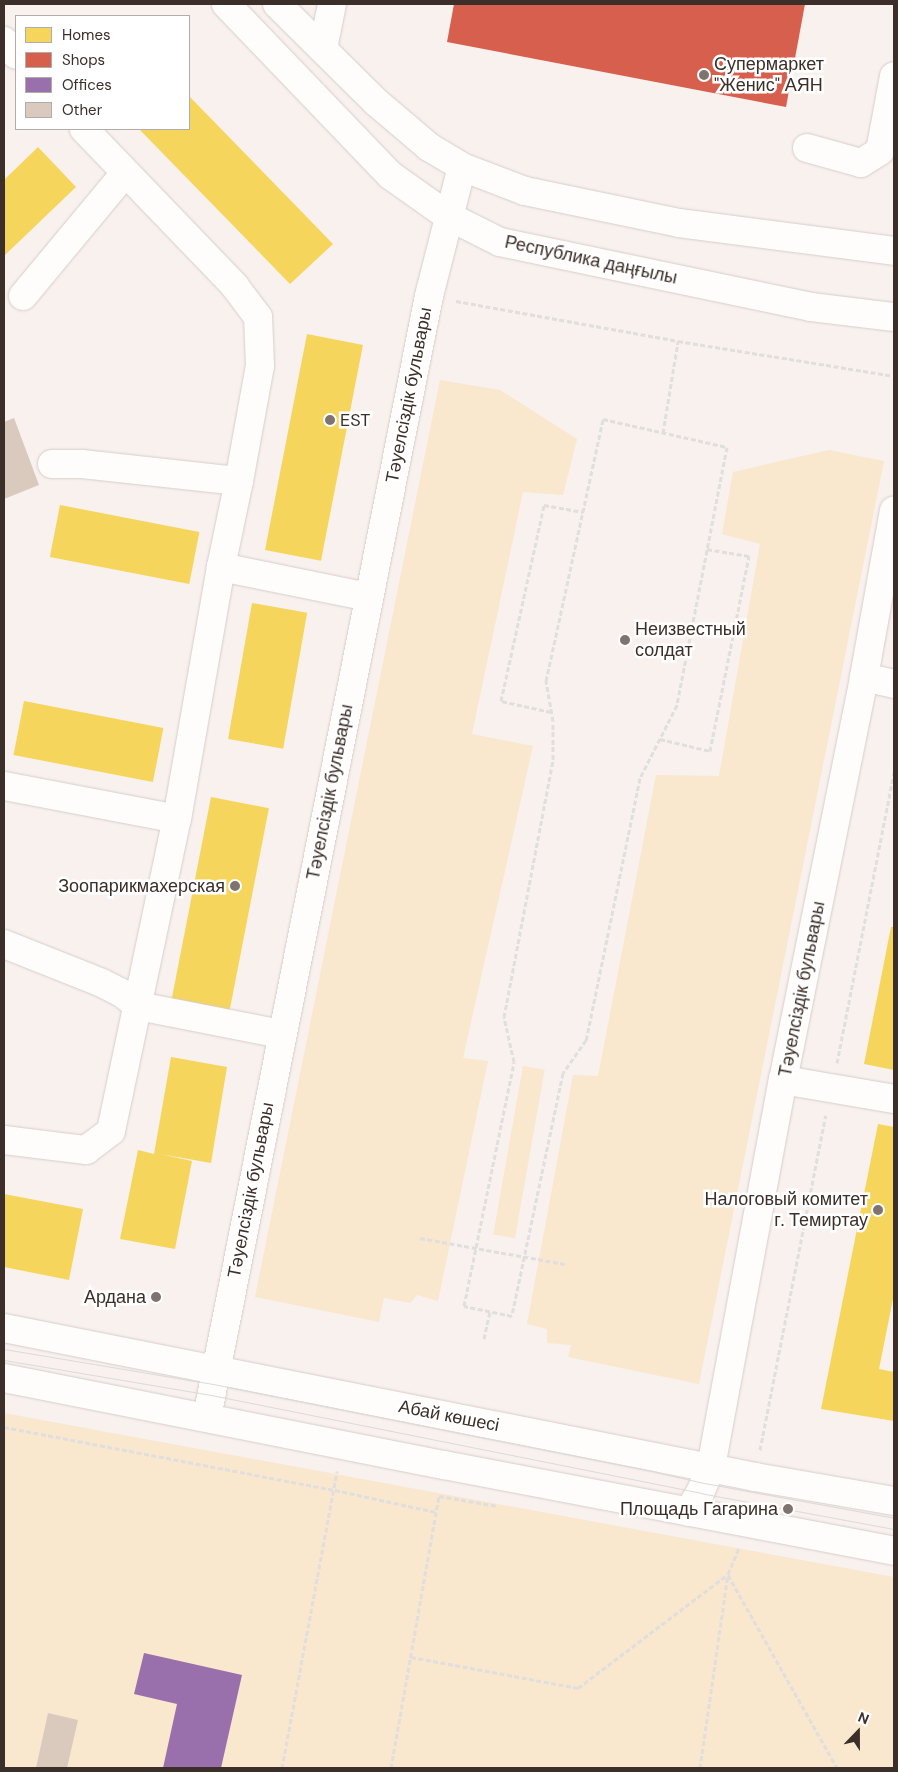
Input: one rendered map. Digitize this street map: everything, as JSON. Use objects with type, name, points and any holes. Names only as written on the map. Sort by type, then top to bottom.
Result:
[{"type":"street","name":"Республика даңғылы","points":[[226,4],[390,174],[448,216],[500,242],[811,308],[894,317]]},
{"type":"street","points":[[277,4],[376,102],[428,147],[462,167],[525,191],[679,223],[894,251]]},
{"type":"street","points":[[323,49],[332,4]]},
{"type":"street","points":[[4,42],[15,54]]},
{"type":"street","points":[[807,148],[861,163],[880,151],[894,76]]},
{"type":"street","points":[[4,1140],[86,1150],[111,1131],[177,818],[221,567],[260,366],[258,317],[235,286],[85,130]]},
{"type":"street","name":"Тәуелсіздік бульвары","points":[[207,1418],[281,1034],[429,296],[462,167]]},
{"type":"street","points":[[23,296],[125,173]]},
{"type":"street","points":[[52,464],[82,464],[239,481]]},
{"type":"street","name":"Тәуелсіздік бульвары","points":[[688,1512],[700,1493],[710,1467],[864,677],[894,511]]},
{"type":"street","points":[[221,567],[369,597]]},
{"type":"street","points":[[864,677],[894,684]]},
{"type":"street","points":[[4,786],[177,818]]},
{"type":"street","points":[[4,944],[102,984],[122,994],[138,1006],[281,1034]]},
{"type":"street","points":[[784,1080],[894,1099]]},
{"type":"street","name":"Абай көшесі","points":[[4,1328],[755,1477],[894,1502]]},
{"type":"street","points":[[4,1378],[444,1465],[894,1550]]},
{"type":"path","points":[[429,296],[678,341],[894,376]]},
{"type":"path","points":[[663,433],[678,341]]},
{"type":"path","points":[[603,419],[727,447],[677,705],[640,778],[586,1040],[563,1073],[512,1316],[464,1306],[514,1062],[504,1017],[553,760],[551,712],[546,681],[583,512],[603,419]]},
{"type":"path","points":[[551,712],[501,700],[544,505],[583,512]]},
{"type":"path","points":[[660,739],[710,751],[749,556],[707,549]]},
{"type":"path","points":[[755,1477],[894,773]]},
{"type":"path","points":[[420,1238],[565,1264]]},
{"type":"path","points":[[484,1339],[490,1311]]},
{"type":"path","points":[[4,1428],[334,1490],[436,1512]]},
{"type":"path","points":[[282,1768],[338,1461]]},
{"type":"path","points":[[391,1768],[444,1465]]},
{"type":"path","points":[[410,1657],[578,1688],[728,1574]]},
{"type":"path","points":[[700,1768],[728,1574]]},
{"type":"path","points":[[728,1574],[837,1768]]},
{"type":"shaded area","points":[[440,380],[500,390],[577,439],[563,495],[523,492],[472,734],[533,746],[463,1058],[488,1061],[438,1301],[417,1295],[410,1303],[384,1298],[379,1322],[255,1297]]},
{"type":"shaded area","points":[[829,450],[884,461],[699,1384],[568,1357],[571,1345],[547,1343],[547,1329],[527,1324],[573,1075],[598,1076],[656,775],[719,776],[760,544],[722,534],[733,472]]},
{"type":"shaded area","points":[[523,1066],[545,1070],[515,1238],[493,1234]]},
{"type":"shaded area","points":[[4,1413],[894,1577],[894,1768],[4,1768]]},
{"type":"building: Homes","points":[[190,97],[333,244],[290,284],[140,130],[190,130]]},
{"type":"building: Homes","points":[[38,147],[76,187],[4,256],[4,180]]},
{"type":"building: Homes","points":[[307,334],[363,345],[321,561],[265,550]]},
{"type":"building: Homes","points":[[60,505],[199,532],[189,584],[50,557]]},
{"type":"building: Homes","points":[[252,603],[307,613],[283,749],[228,739]]},
{"type":"building: Homes","points":[[24,701],[163,728],[153,782],[14,755]]},
{"type":"building: Homes","points":[[211,797],[269,808],[228,1019],[170,1008]]},
{"type":"building: Homes","points":[[891,927],[894,927],[894,1070],[864,1064]]},
{"type":"building: Homes","points":[[171,1057],[227,1067],[211,1163],[160,1154],[192,1161],[175,1249],[120,1239],[138,1150],[154,1154]]},
{"type":"building: Homes","name":"Налоговый комитет г. Темиртау","points":[[878,1124],[894,1127],[894,1294],[879,1369],[894,1372],[894,1421],[821,1409]]},
{"type":"building: Homes","points":[[4,1194],[83,1209],[69,1280],[4,1267]]},
{"type":"building: Shops","name":"Супермаркет \"Женис\" АЯН","points":[[454,4],[805,4],[786,107],[447,42]]},
{"type":"building: Offices","points":[[144,1653],[242,1675],[221,1768],[163,1768],[177,1704],[134,1694]]},
{"type":"building: Other","points":[[14,418],[39,485],[4,499],[4,422]]},
{"type":"building: Other","points":[[48,1713],[78,1720],[67,1768],[36,1768]]},
{"type":"tram line","points":[[4,1349],[213,1384],[704,1483],[894,1518]]},
{"type":"tram line","points":[[4,1360],[211,1395],[700,1493],[894,1529]]},
{"type":"place","name":"Супермаркет \"Женис\" АЯН","points":[[704,75]]},
{"type":"place","name":"EST","points":[[330,420]]},
{"type":"place","name":"Неизвестный солдат","points":[[625,640]]},
{"type":"place","name":"Зоопарикмахерская","points":[[235,886]]},
{"type":"place","name":"Налоговый комитет г. Темиртау","points":[[878,1210]]},
{"type":"place","name":"Ардана","points":[[156,1297]]},
{"type":"place","name":"Площадь Гагарина","points":[[788,1509]]}]
